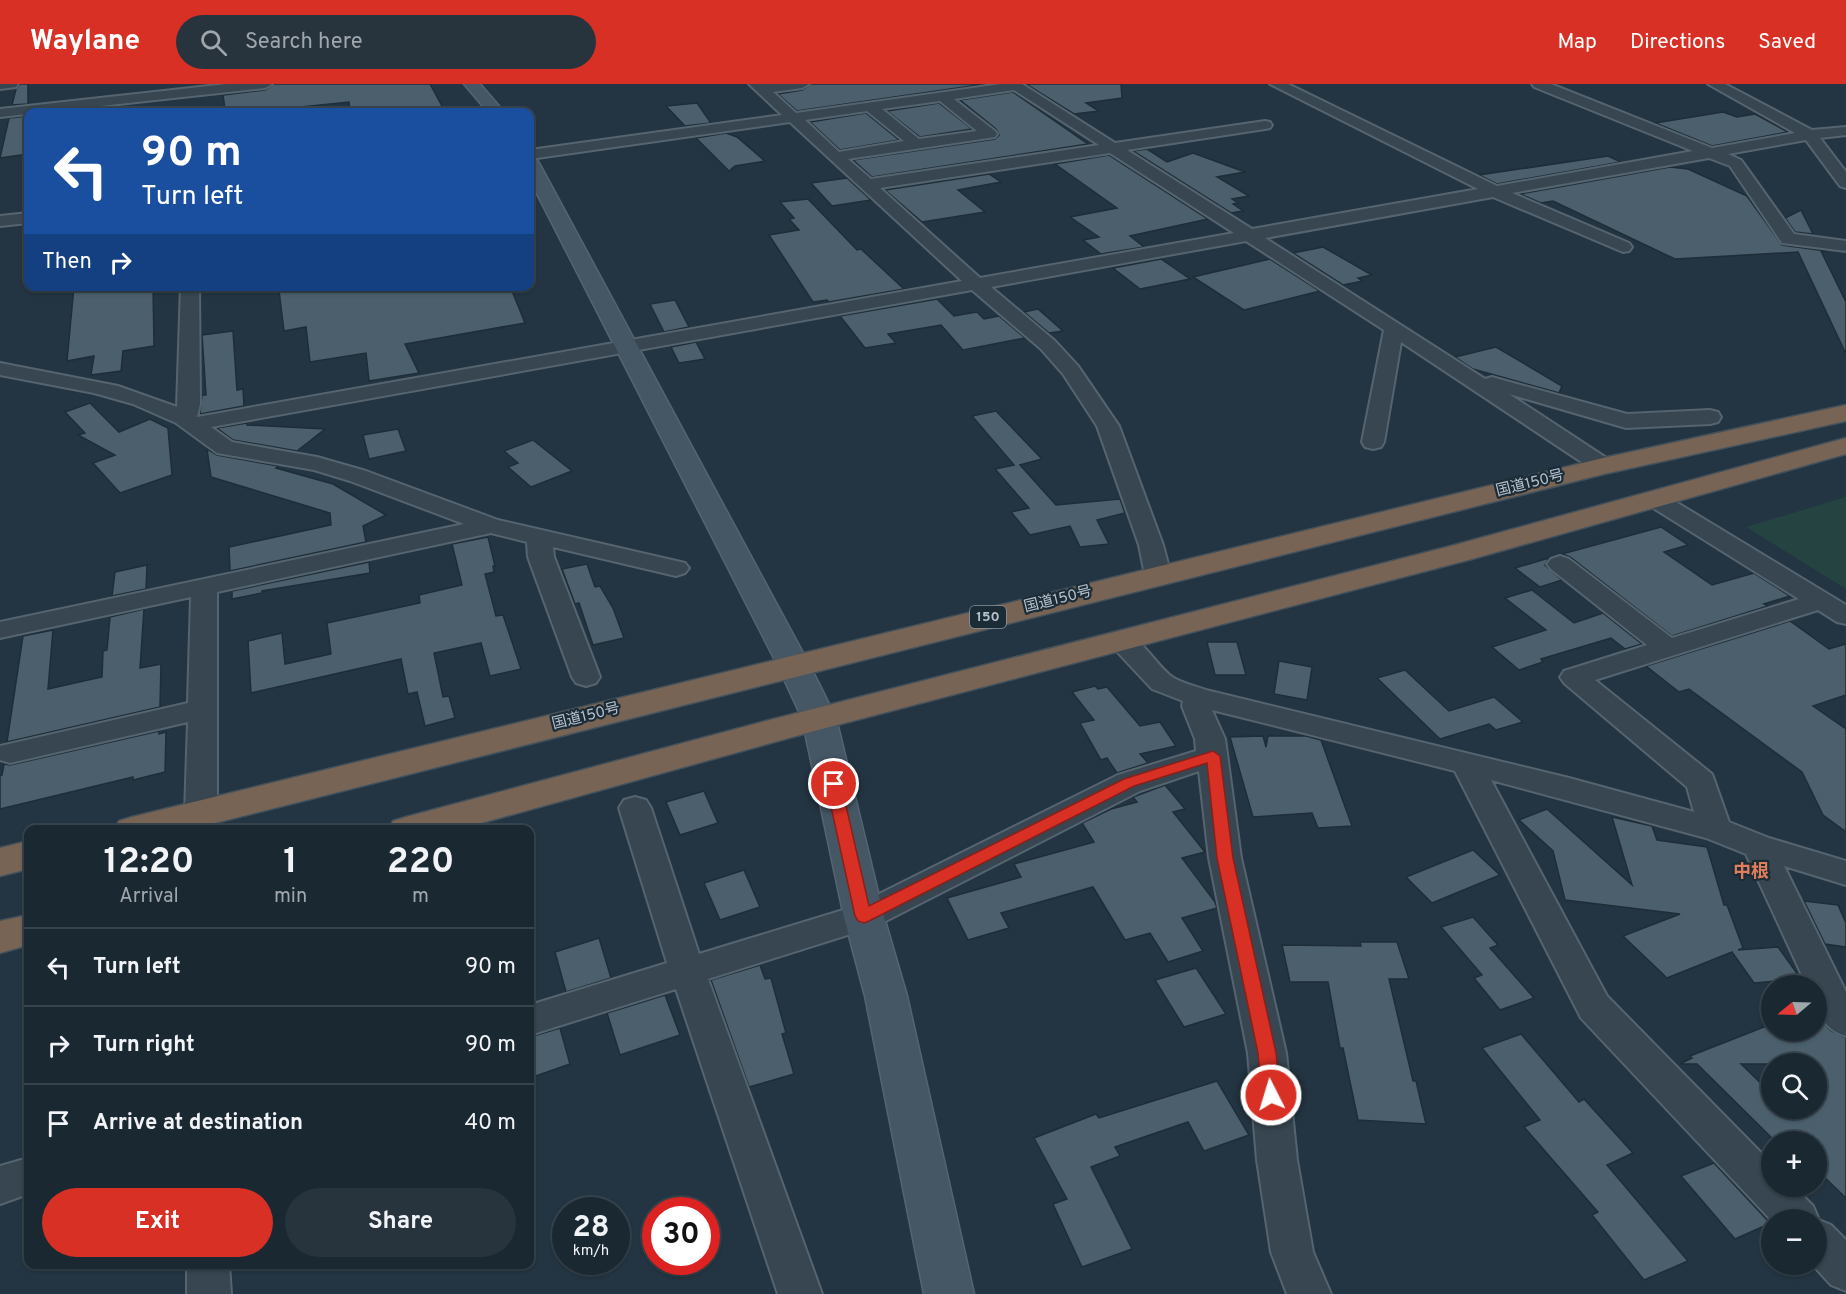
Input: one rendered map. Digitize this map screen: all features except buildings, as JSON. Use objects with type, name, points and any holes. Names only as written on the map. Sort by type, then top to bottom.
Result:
[{"type":"highway","name":"国道150号","points":[[152,825],[1603,466],[1846,413]]},
{"type":"highway","points":[[424,825],[819,718],[1122,642],[1658,501],[1846,446]]},
{"type":"highway","points":[[0,862],[24,856]]},
{"type":"highway","points":[[0,937],[24,931]]},
{"type":"street","points":[[0,85],[10,84]]},
{"type":"street","points":[[38,108],[68,100],[189,88],[265,84]]},
{"type":"street","points":[[472,84],[493,108]]},
{"type":"street","points":[[758,87],[802,84]]},
{"type":"street","points":[[1277,84],[1494,191],[1623,247]]},
{"type":"street","points":[[1539,84],[1736,163],[1788,239],[1839,245],[1846,266]]},
{"type":"street","points":[[1714,84],[1810,135],[1846,183]]},
{"type":"street","points":[[534,154],[1015,85],[1394,328],[1603,466]]},
{"type":"street","points":[[758,87],[975,283],[1048,345],[1071,370],[1108,426],[1151,545],[1158,575]]},
{"type":"street","points":[[187,108],[189,88]]},
{"type":"street","points":[[780,105],[880,92]]},
{"type":"street","points":[[835,157],[990,134],[942,96]]},
{"type":"street","points":[[869,106],[916,144]]},
{"type":"street","points":[[1,118],[24,112]]},
{"type":"street","points":[[866,185],[1265,125]]},
{"type":"street","points":[[189,421],[1251,236],[1810,135],[1846,131]]},
{"type":"street","points":[[534,171],[794,666],[819,718],[864,916],[886,996],[949,1294]]},
{"type":"street","points":[[0,221],[24,218]]},
{"type":"street","points":[[189,421],[190,291]]},
{"type":"street","points":[[1373,442],[1394,328]]},
{"type":"street","points":[[0,369],[134,397],[189,421],[212,441],[225,448],[317,464],[358,476],[491,526],[676,568]]},
{"type":"street","points":[[0,380],[29,375]]},
{"type":"street","points":[[1467,376],[1626,421],[1710,417]]},
{"type":"street","points":[[1658,501],[1846,616]]},
{"type":"street","points":[[0,630],[491,526]]},
{"type":"street","points":[[539,537],[541,557],[586,676]]},
{"type":"street","points":[[1560,564],[1668,648]]},
{"type":"street","points":[[201,813],[204,587]]},
{"type":"street","points":[[1715,829],[1701,782],[1574,677],[1821,600]]},
{"type":"street","points":[[1122,642],[1161,683],[1198,698],[1467,764],[1715,829],[1758,846],[1846,873]]},
{"type":"street","points":[[1198,698],[1196,706],[1210,739],[1213,756],[1225,858],[1267,1053],[1277,1160],[1292,1252],[1309,1294]]},
{"type":"street","points":[[10,753],[203,709]]},
{"type":"street","points":[[534,1019],[864,916],[1129,783],[1213,756]]},
{"type":"street","points":[[1467,764],[1594,1007],[1787,1209]]},
{"type":"street","points":[[635,808],[687,970],[800,1294]]},
{"type":"street","points":[[1758,846],[1835,1007],[1846,1021]]},
{"type":"street","points":[[0,1185],[24,1177]]},
{"type":"street","points":[[1827,1250],[1846,1270]]},
{"type":"street","points":[[208,1269],[209,1294]]},
{"type":"green space","points":[[1846,497],[1846,589],[1746,527]]},
{"type":"district","name":"中根","points":[[1751,872]]},
{"type":"route","points":[[834,784],[864,916],[1129,783],[1213,756],[1225,858],[1267,1053],[1271,1095]]}]
